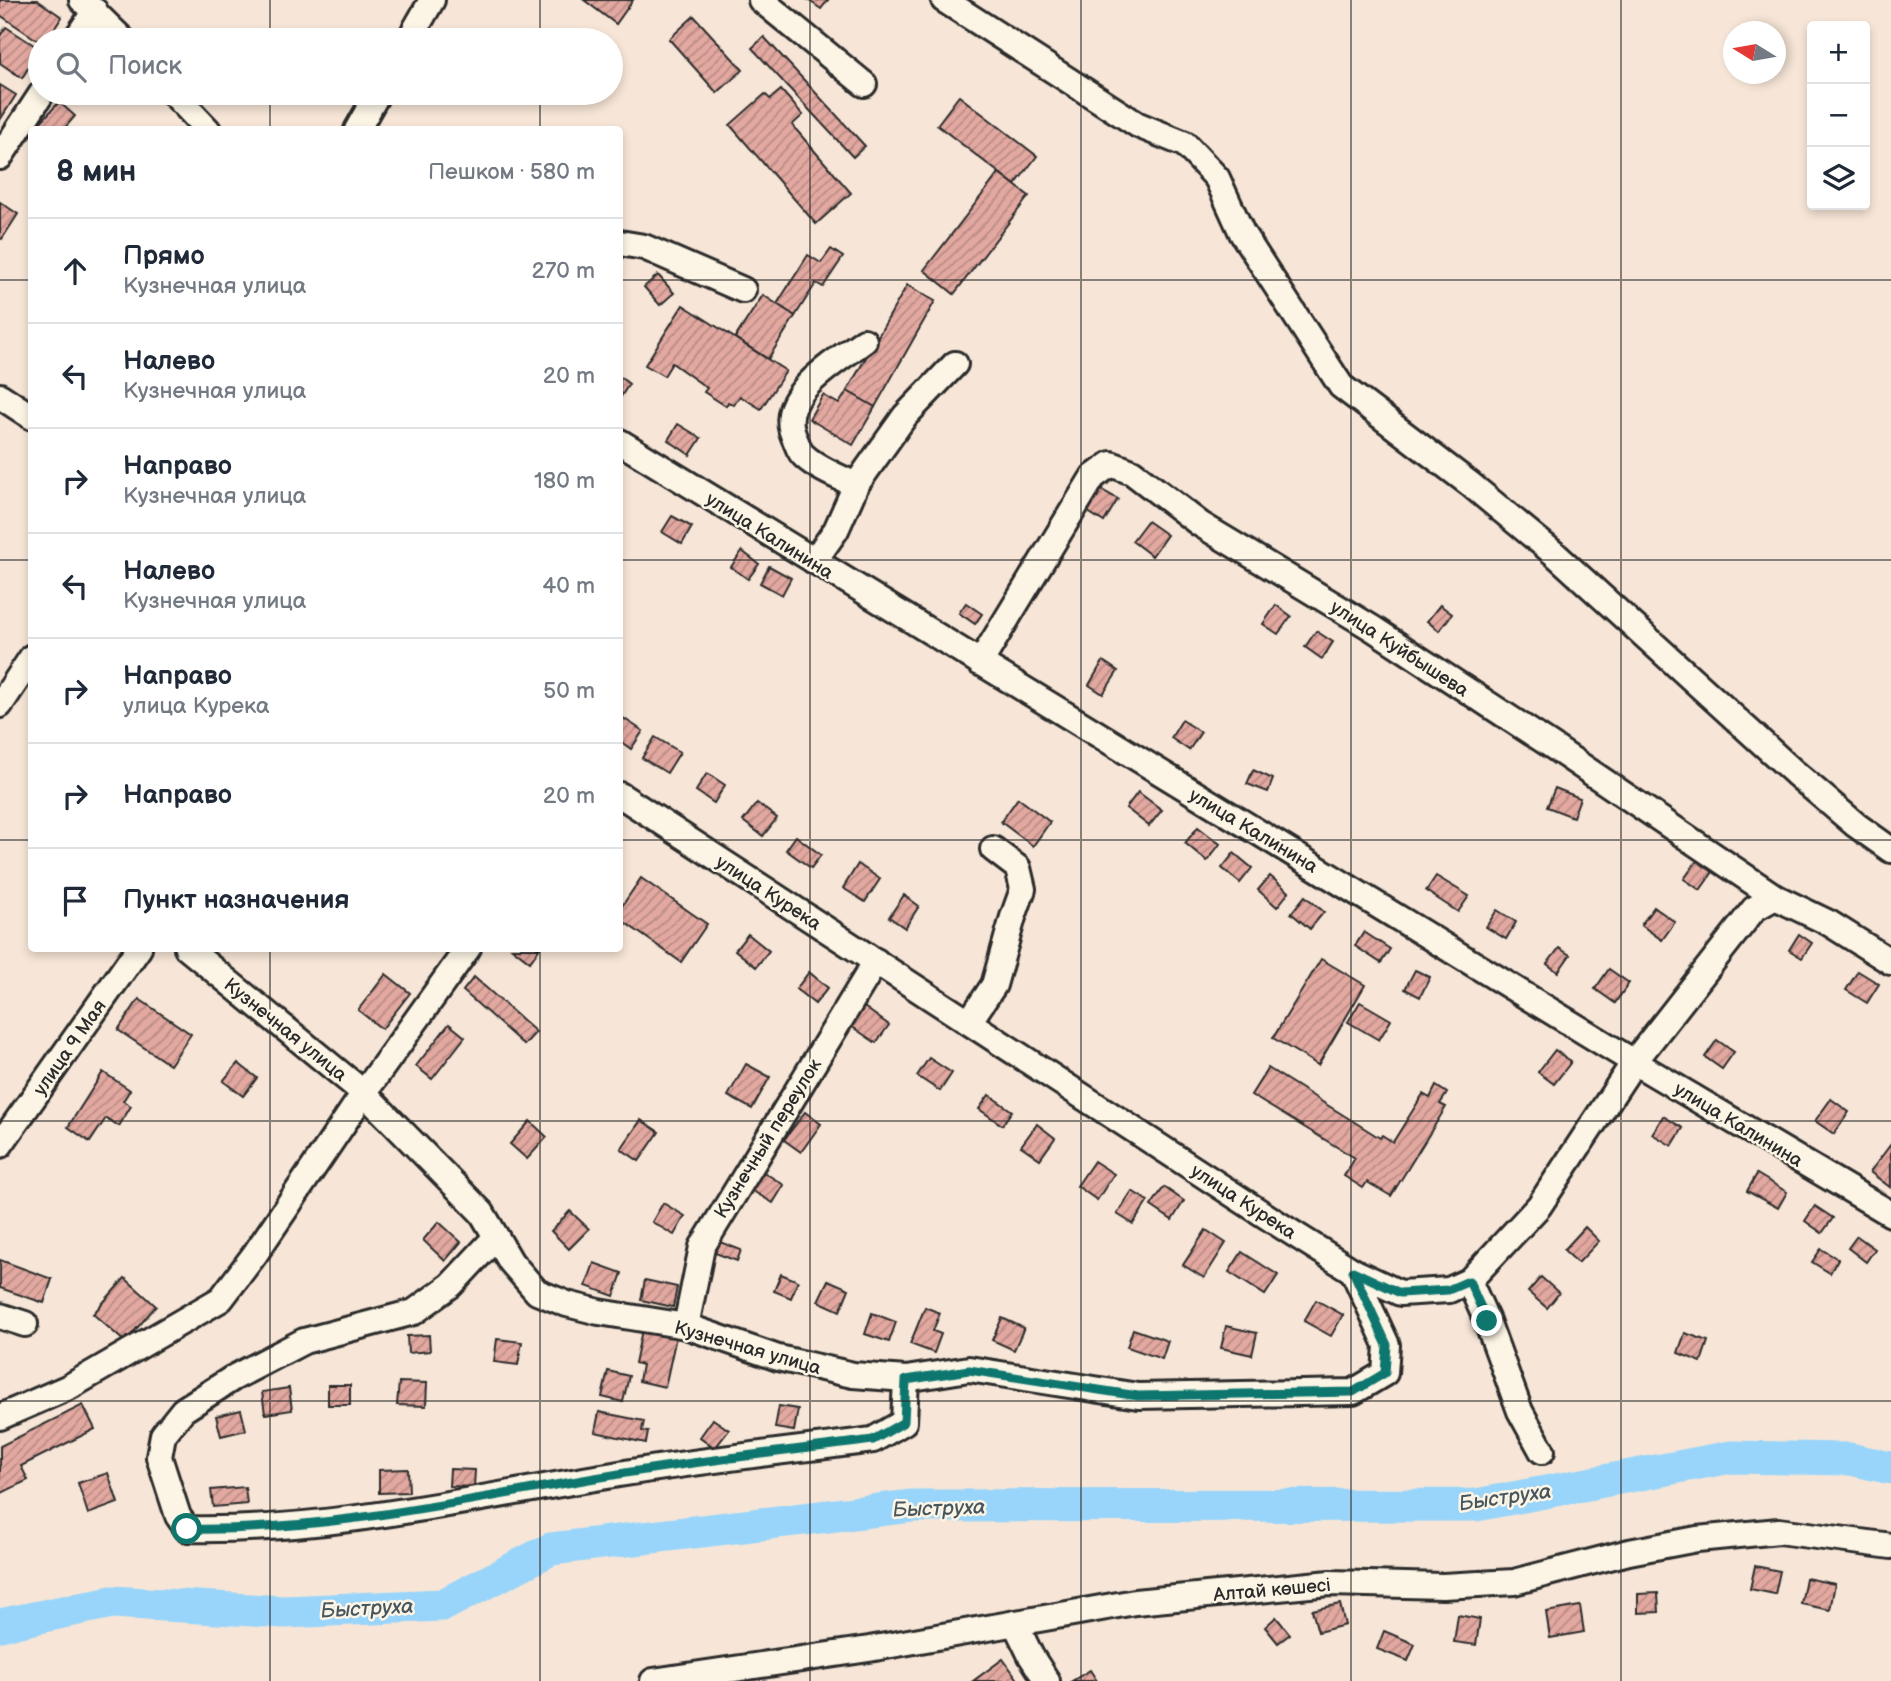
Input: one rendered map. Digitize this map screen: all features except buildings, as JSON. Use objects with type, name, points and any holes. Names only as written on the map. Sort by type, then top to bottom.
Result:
[{"type":"street","points":[[416,28],[432,0]]},
{"type":"street","points":[[761,0],[864,84]]},
{"type":"street","points":[[944,0],[1138,125],[1185,144],[1217,178],[1242,233],[1341,386],[1471,484],[1556,555],[1795,773],[1856,825],[1891,850]]},
{"type":"street","points":[[79,28],[88,5],[111,28]]},
{"type":"street","points":[[0,157],[33,105]]},
{"type":"street","points":[[184,105],[204,126]]},
{"type":"street","points":[[359,126],[371,105]]},
{"type":"street","points":[[623,244],[644,247],[743,290]]},
{"type":"street","points":[[856,485],[802,455],[790,429],[794,402],[808,383],[864,341]]},
{"type":"street","points":[[814,561],[836,530],[856,485],[905,416],[955,364]]},
{"type":"street","points":[[0,396],[28,414]]},
{"type":"street","name":"улица Калинина","points":[[623,444],[1634,1062],[1891,1214]]},
{"type":"street","name":"улица Куйбышева","points":[[980,663],[1093,477],[1111,464],[1132,472],[1200,524],[1383,635],[1775,897],[1829,923],[1891,962]]},
{"type":"street","points":[[0,705],[28,663]]},
{"type":"street","name":"улица Курека","points":[[623,797],[1353,1271],[1400,1293],[1448,1290],[1469,1281]]},
{"type":"street","points":[[969,1022],[994,985],[1023,889],[1017,868],[993,849]]},
{"type":"street","points":[[1542,1451],[1520,1411],[1487,1321],[1469,1281],[1539,1206],[1634,1062],[1754,909],[1775,897]]},
{"type":"street","name":"улица 9 Мая","points":[[0,1145],[136,952]]},
{"type":"street","name":"Кузнечная улица","points":[[192,952],[364,1093],[482,1213],[511,1262],[537,1292],[567,1304],[686,1326],[778,1359],[853,1375],[906,1380],[969,1370],[1138,1396],[1353,1392],[1385,1373],[1387,1345],[1353,1271]]},
{"type":"street","points":[[0,1417],[69,1387],[221,1299],[465,952]]},
{"type":"street","name":"Кузнечный переулок","points":[[686,1326],[702,1247],[876,961]]},
{"type":"street","points":[[496,1237],[451,1285],[414,1312],[304,1341],[233,1378],[183,1410],[163,1435],[159,1457],[177,1516],[187,1529],[212,1530],[312,1523],[491,1498],[621,1474],[873,1440],[904,1422],[906,1380]]},
{"type":"street","points":[[0,1317],[25,1324]]},
{"type":"street","name":"Алтай көшесі","points":[[653,1681],[684,1679],[869,1649],[1135,1602],[1330,1583],[1444,1586],[1514,1582],[1629,1552],[1697,1539],[1779,1531],[1891,1546]]},
{"type":"street","points":[[1015,1623],[1047,1681]]},
{"type":"waterway","name":"Быструха","points":[[0,1625],[112,1602],[284,1612],[443,1605],[551,1549],[912,1506],[1476,1505],[1731,1457],[1850,1459],[1891,1468]]},
{"type":"route","points":[[187,1529],[212,1530],[312,1523],[491,1498],[621,1474],[873,1440],[904,1422],[906,1380],[969,1370],[1138,1396],[1353,1392],[1385,1373],[1387,1345],[1353,1271],[1400,1293],[1448,1290],[1469,1281],[1487,1321]]}]
